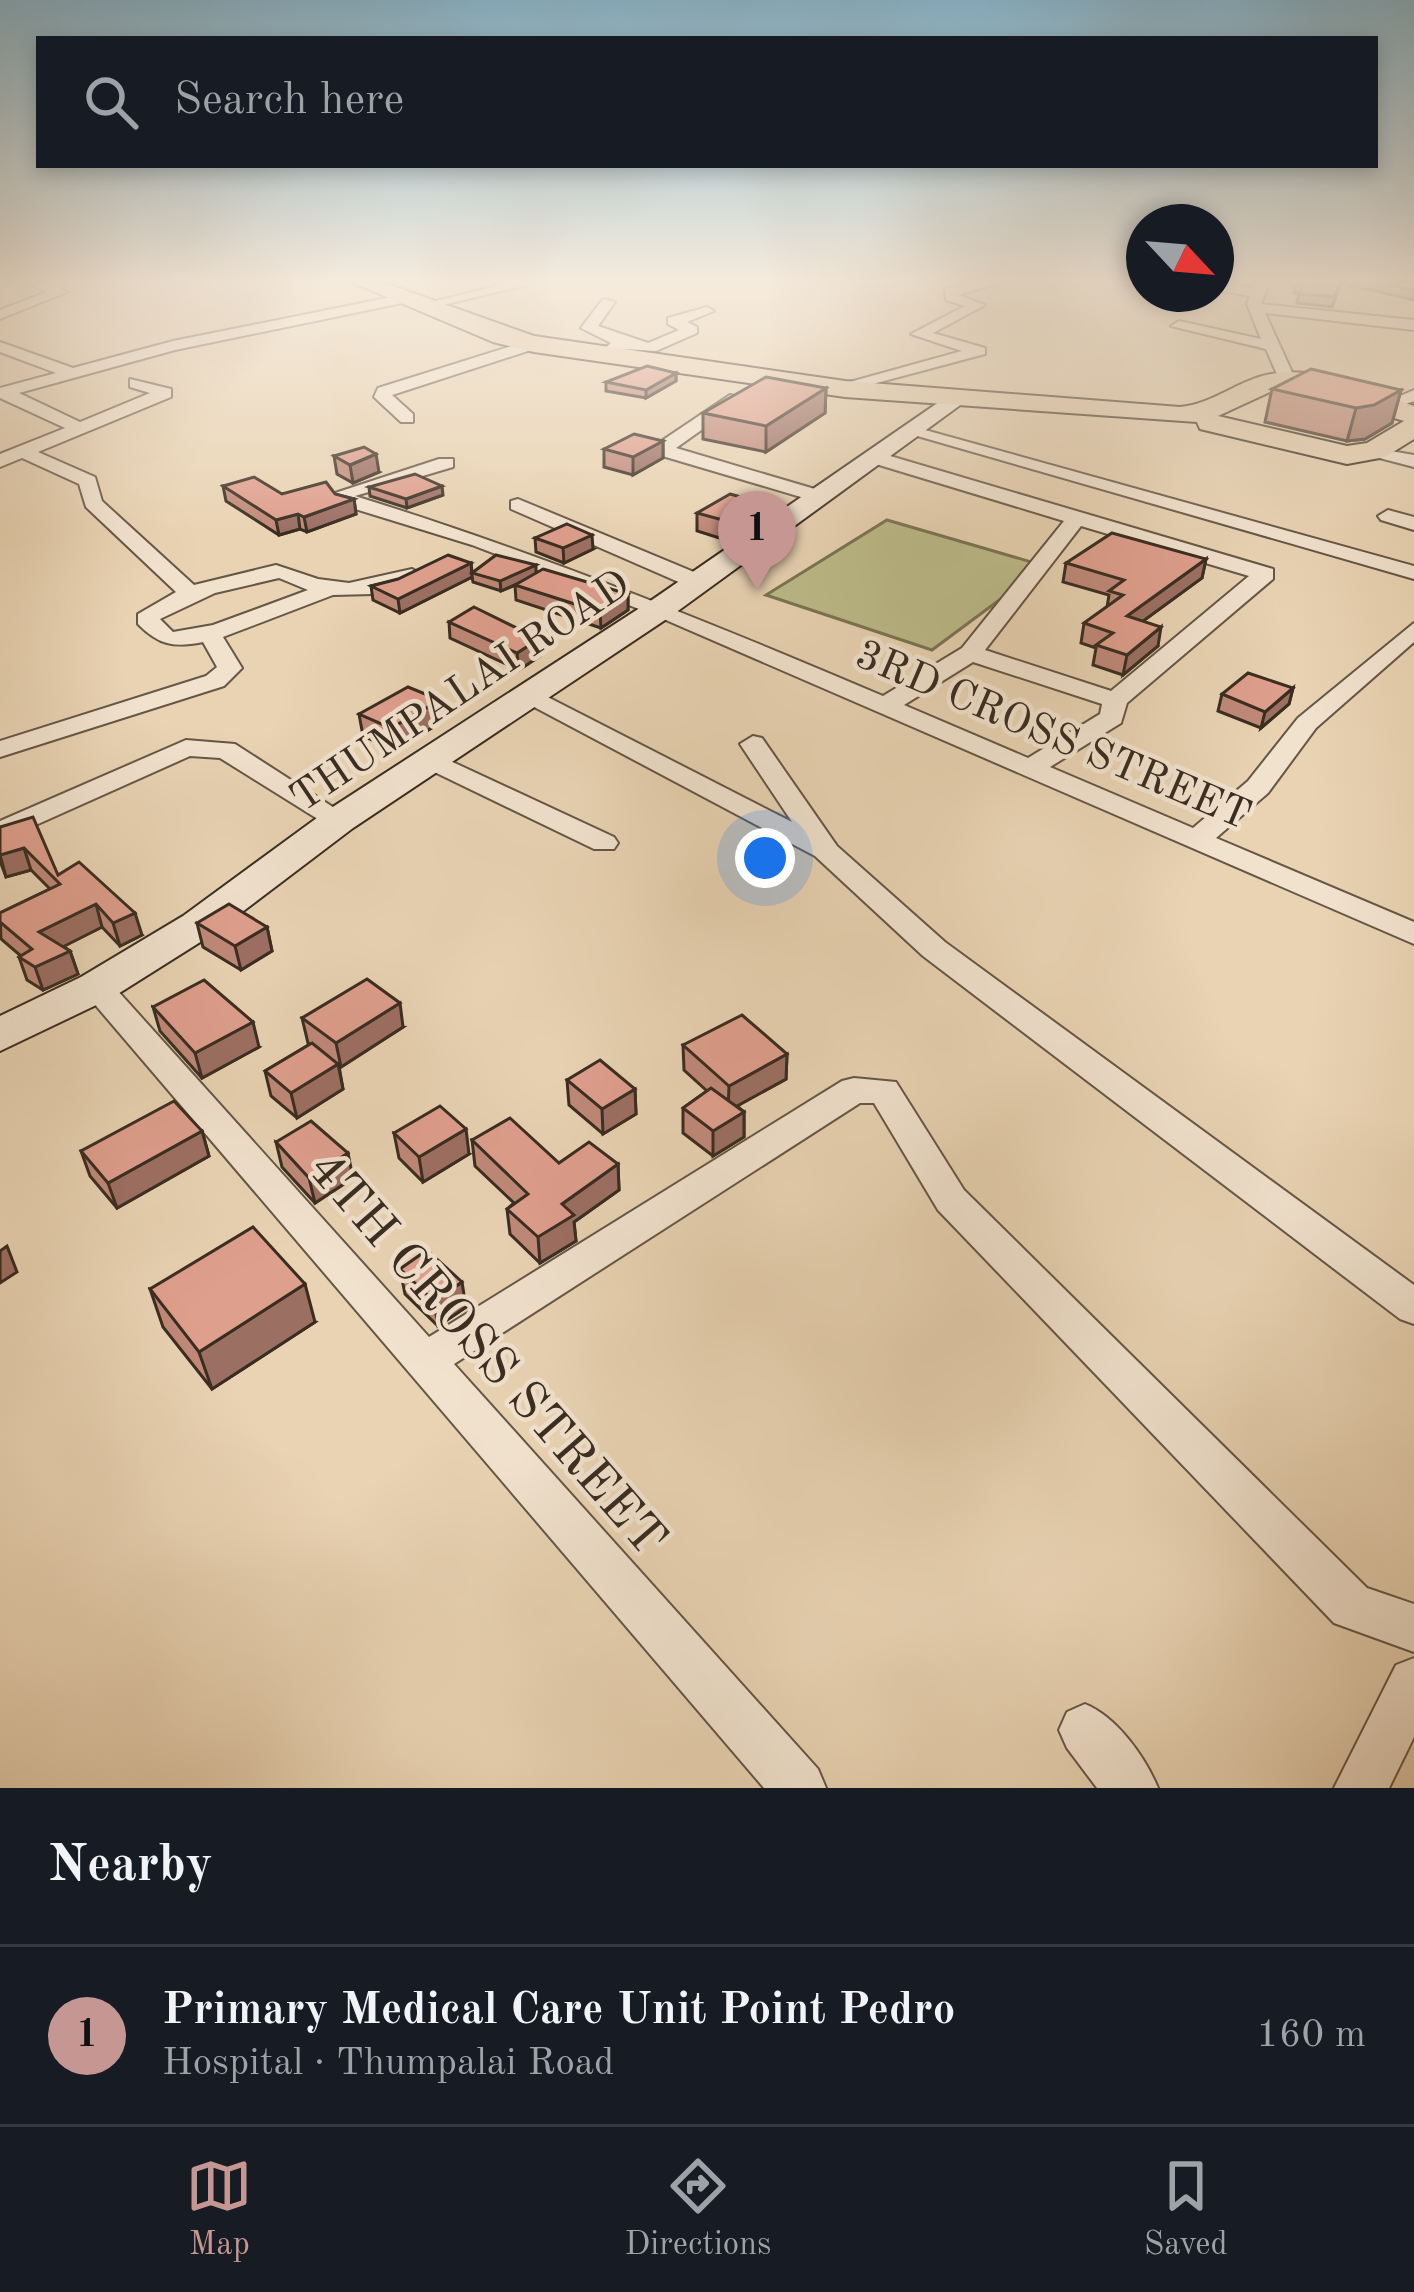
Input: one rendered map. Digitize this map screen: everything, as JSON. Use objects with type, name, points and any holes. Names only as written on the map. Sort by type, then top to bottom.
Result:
[{"type":"main road","points":[[691,364],[845,388],[1153,414],[1360,455],[1375,451],[1407,417]]},
{"type":"main road","points":[[1153,414],[1203,414],[1269,382],[1288,381],[1407,417]]},
{"type":"main road","points":[[1210,423],[1230,419],[1283,389],[1296,387],[1407,417]]},
{"type":"street","points":[[48,364],[69,372]]},
{"type":"street","points":[[1,392],[107,364]]},
{"type":"street","points":[[407,418],[383,392],[470,364]]},
{"type":"street","points":[[845,388],[930,364]]},
{"type":"street","points":[[1282,364],[1288,381]]},
{"type":"street","points":[[765,378],[669,444],[666,451],[818,496]]},
{"type":"street","points":[[0,461],[165,393],[136,383]]},
{"type":"street","points":[[1,392],[79,428]]},
{"type":"street","points":[[1407,417],[1414,395]]},
{"type":"street","name":"THUMPALAI ROAD","points":[[0,1035],[97,987],[198,925],[339,820],[660,609],[956,398]]},
{"type":"street","points":[[914,429],[1414,573]]},
{"type":"street","points":[[1375,451],[1414,460]]},
{"type":"street","points":[[23,452],[88,481],[93,503],[192,595]]},
{"type":"street","points":[[873,457],[1265,574],[1115,700],[1112,718],[1030,768]]},
{"type":"street","name":"3RD CROSS STREET","points":[[446,463],[342,494],[346,500],[479,541],[660,609],[1414,934]]},
{"type":"street","points":[[518,505],[698,582]]},
{"type":"street","points":[[1388,516],[1414,524]]},
{"type":"street","points":[[885,706],[970,653],[1078,518]]},
{"type":"street","points":[[1235,565],[1282,535]]},
{"type":"street","points":[[329,589],[209,633],[170,639],[146,619],[155,610],[192,595],[276,571],[329,589],[374,589],[479,541]]},
{"type":"street","points":[[1196,839],[1258,787],[1307,723],[1414,630]]},
{"type":"street","points":[[0,749],[215,681],[230,668],[209,633]]},
{"type":"street","points":[[970,653],[1115,700]]},
{"type":"street","points":[[530,694],[827,852]]},
{"type":"street","points":[[753,744],[827,852],[934,949],[1414,1307]]},
{"type":"street","points":[[6,823],[186,748],[226,750],[339,820]]},
{"type":"street","points":[[431,760],[604,843]]},
{"type":"street","name":"4TH CROSS STREET","points":[[97,987],[799,1788]]},
{"type":"street","points":[[424,1361],[854,1090],[884,1091],[951,1200],[1317,1573],[1351,1606],[1414,1628]]},
{"type":"street","points":[[1361,1788],[1414,1683]]},
{"type":"street","points":[[1084,1730],[1131,1788]]},
{"type":"shaded area","points":[[887,520],[1045,566],[932,650],[766,595]]},
{"type":"building","points":[[647,366],[676,373],[646,390],[606,382]]},
{"type":"building","points":[[1311,369],[1401,390],[1374,405],[1356,408],[1272,389]]},
{"type":"building","points":[[766,377],[826,388],[766,426],[703,413]]},
{"type":"building","points":[[634,434],[663,441],[633,457],[604,449]]},
{"type":"building","points":[[364,447],[376,454],[350,465],[334,456]]},
{"type":"building","points":[[415,474],[442,486],[406,499],[369,487]]},
{"type":"building","points":[[254,477],[282,494],[326,482],[335,494],[354,499],[304,517],[298,514],[276,520],[223,486]]},
{"type":"building","points":[[730,494],[759,502],[726,521],[697,513]]},
{"type":"building","points":[[567,524],[592,535],[563,548],[535,538]]},
{"type":"building","points":[[1112,533],[1206,559],[1127,616],[1161,627],[1127,655],[1096,645],[1113,633],[1084,623],[1123,595],[1109,591],[1124,580],[1066,563]]},
{"type":"building","points":[[448,555],[471,563],[398,599],[371,586],[398,579]]},
{"type":"building","points":[[496,555],[536,565],[500,581],[472,573]]},
{"type":"building","points":[[543,569],[628,594],[600,612],[515,585]]},
{"type":"building","points":[[474,607],[539,639],[517,653],[449,622]]},
{"type":"building","points":[[1248,673],[1293,688],[1265,712],[1222,694]]},
{"type":"building","points":[[408,687],[440,700],[391,728],[359,714]]},
{"type":"building","points":[[33,817],[58,875],[79,862],[135,913],[113,923],[96,904],[39,932],[70,951],[35,967],[19,957],[32,949],[0,922],[0,913],[60,884],[24,848],[0,855],[0,827]]},
{"type":"building","points":[[229,904],[267,927],[235,946],[197,923]]},
{"type":"building","points":[[367,979],[400,1003],[336,1043],[302,1018]]},
{"type":"building","points":[[204,980],[253,1022],[195,1053],[153,1007]]},
{"type":"building","points":[[742,1015],[787,1054],[729,1086],[683,1045]]},
{"type":"building","points":[[312,1043],[338,1064],[291,1093],[265,1071]]},
{"type":"building","points":[[600,1060],[635,1089],[602,1109],[567,1080]]},
{"type":"building","points":[[711,1088],[744,1112],[713,1131],[683,1108]]},
{"type":"building","points":[[174,1101],[202,1131],[108,1183],[81,1151]]},
{"type":"building","points":[[440,1106],[466,1129],[419,1157],[394,1133]]},
{"type":"building","points":[[510,1118],[559,1163],[589,1142],[618,1164],[562,1204],[574,1215],[538,1237],[507,1209],[528,1194],[472,1140]]},
{"type":"building","points":[[311,1121],[348,1153],[309,1178],[276,1142]]},
{"type":"building","points":[[253,1227],[305,1284],[199,1352],[150,1289]]},
{"type":"building","points":[[427,1250],[462,1282],[434,1301],[400,1269]]},
{"type":"place","name":"Primary Medical Care Unit Point Pedro","points":[[757,590]]}]
